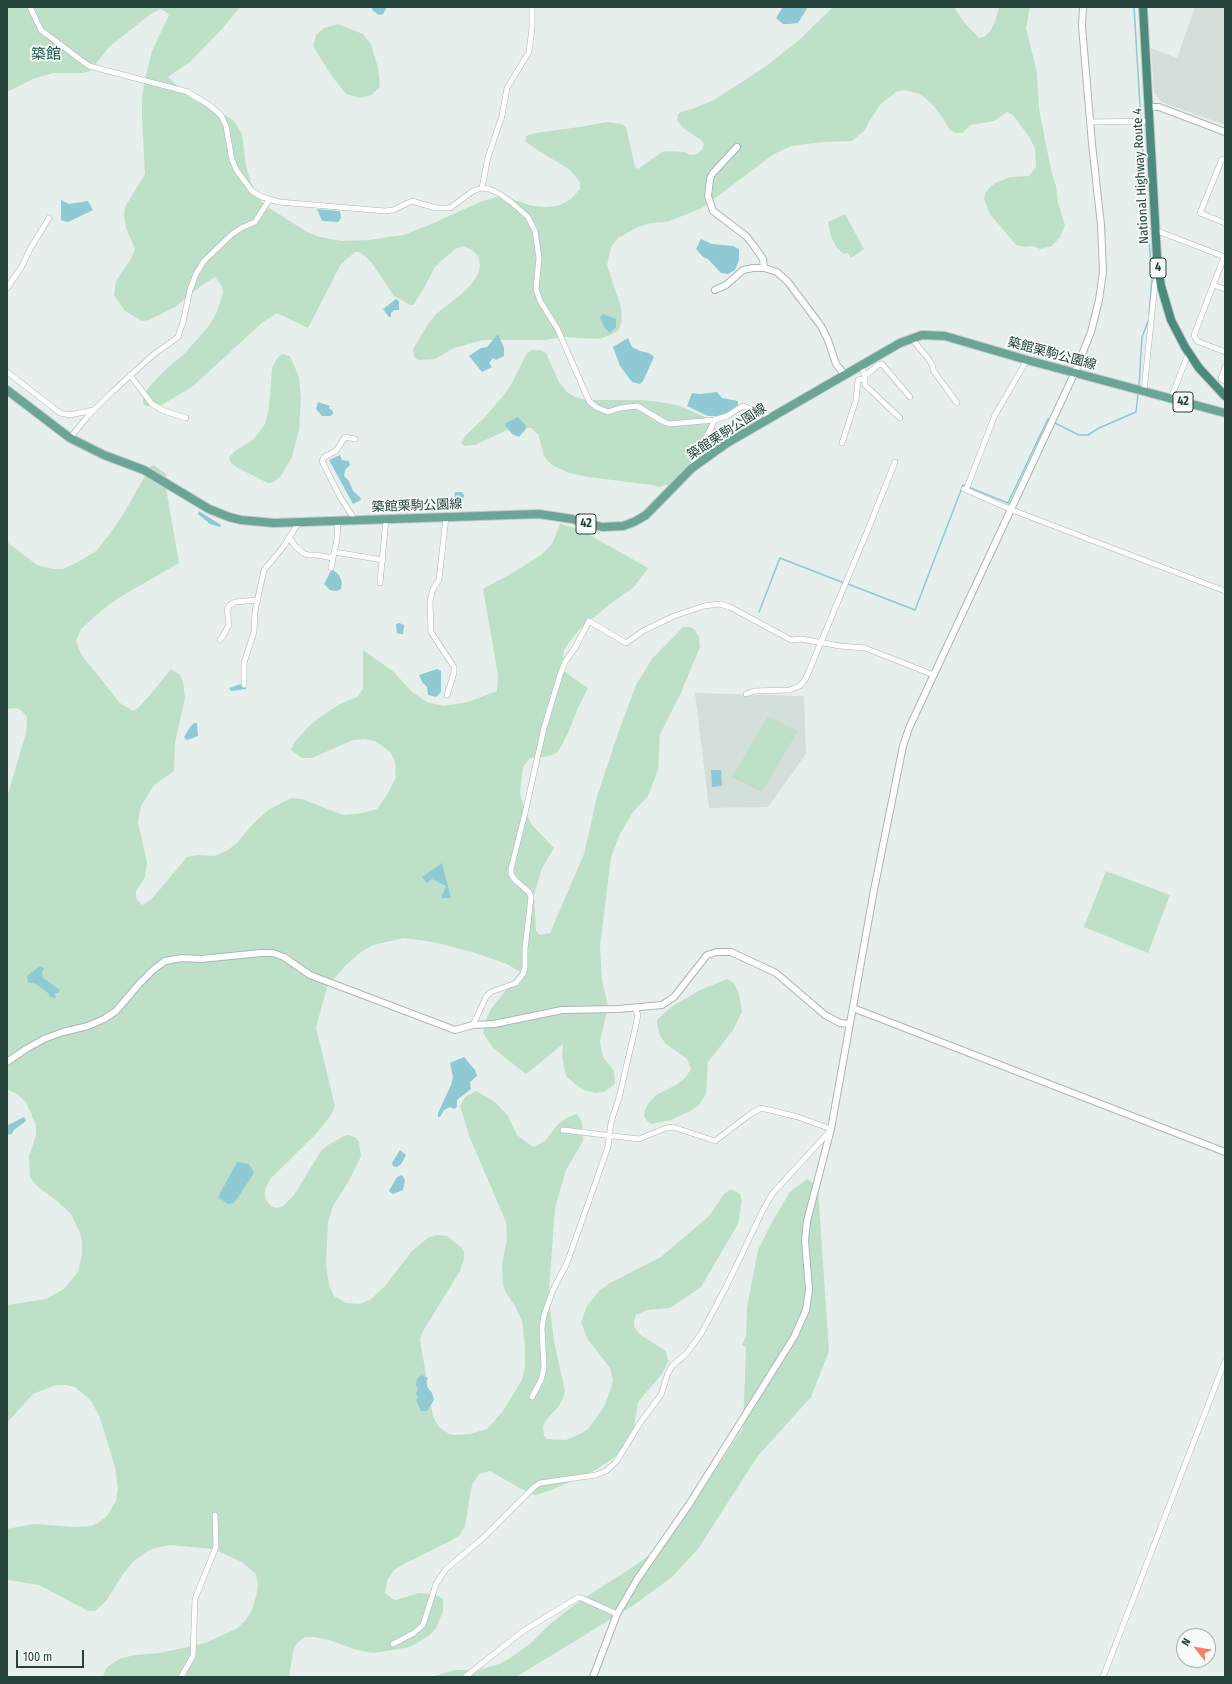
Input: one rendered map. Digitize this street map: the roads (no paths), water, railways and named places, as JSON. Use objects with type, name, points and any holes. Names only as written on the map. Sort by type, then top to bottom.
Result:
[{"type":"highway","name":"National Highway Route 4","points":[[1143,7],[1149,107],[1143,121],[1159,276],[1171,320],[1189,354],[1207,377],[1225,396]]},
{"type":"main road","name":"築館栗駒公園線","points":[[7,390],[70,438],[144,470],[192,500],[229,518],[254,522],[338,521],[539,514],[572,519],[602,527],[623,526],[646,516],[692,468],[727,443],[911,338],[922,335],[945,336],[1027,360],[1225,413]]},
{"type":"street","points":[[30,7],[41,30],[89,66],[177,88],[188,92],[209,105],[221,115],[226,126],[232,160],[237,171],[252,191],[269,200],[371,211],[393,210],[412,201],[436,208],[450,208],[473,191],[482,188],[498,193],[528,217],[535,231],[538,243],[536,289],[540,301],[557,328],[590,401],[596,407],[608,412],[629,406],[638,406],[670,424],[714,420],[727,416],[742,406],[772,417]]},
{"type":"street","points":[[482,188],[488,157],[502,116],[507,88],[529,52],[532,28],[532,7]]},
{"type":"street","points":[[593,1677],[616,1614],[638,1578],[690,1503],[800,1325],[806,1310],[809,1290],[805,1240],[807,1221],[830,1131],[875,883],[903,746],[909,728],[1012,510],[1075,372],[1092,326],[1099,300],[1103,272],[1101,225],[1082,26],[1083,7]]},
{"type":"street","points":[[1149,107],[1159,107],[1225,132]]},
{"type":"street","points":[[1090,122],[1143,121]]},
{"type":"street","points":[[737,147],[712,174],[708,196],[713,211],[746,236],[754,246],[762,259],[764,268]]},
{"type":"street","points":[[1225,160],[1222,159],[1200,214],[1225,223]]},
{"type":"street","points":[[70,438],[94,410],[130,375],[178,337],[190,290],[196,274],[204,261],[231,235],[241,228],[255,222],[269,200]]},
{"type":"street","points":[[7,288],[22,266],[30,249],[49,218]]},
{"type":"street","points":[[1155,230],[1224,257],[1194,335],[1198,341],[1225,352]]},
{"type":"street","points":[[715,290],[726,285],[743,270],[764,268],[777,272],[788,282],[821,326],[828,340],[836,364],[845,375]]},
{"type":"street","points":[[1140,390],[1155,283],[1159,276]]},
{"type":"street","points":[[1213,285],[1225,289]]},
{"type":"street","points":[[911,338],[928,358],[933,366],[933,370],[957,403]]},
{"type":"street","points":[[1171,398],[1186,357],[1189,354]]},
{"type":"street","points":[[1027,360],[995,415],[965,490],[1012,510],[1225,590]]},
{"type":"street","points":[[842,443],[856,400],[858,380],[878,365],[882,364],[910,397]]},
{"type":"street","points":[[861,366],[865,385],[900,418]]},
{"type":"street","points":[[1225,367],[1220,379],[1225,381]]},
{"type":"street","points":[[7,372],[60,413],[70,415],[94,410]]},
{"type":"street","points":[[130,375],[152,404],[164,411],[186,418]]},
{"type":"street","points":[[692,468],[694,460],[714,420]]},
{"type":"street","points":[[355,520],[340,497],[322,461],[324,457],[336,451],[345,437],[356,439]]},
{"type":"street","points":[[746,694],[754,690],[789,690],[800,686],[806,678],[845,587],[895,462]]},
{"type":"street","points":[[446,517],[439,580],[433,589],[430,601],[431,632],[454,667],[454,673],[447,695]]},
{"type":"street","points":[[380,583],[386,519]]},
{"type":"street","points":[[331,568],[335,552],[338,521]]},
{"type":"street","points":[[244,685],[244,663],[254,632],[255,611],[264,570],[269,562],[284,546],[299,522]]},
{"type":"street","points":[[289,537],[295,546],[303,553],[333,558]]},
{"type":"street","points":[[335,552],[383,560]]},
{"type":"street","points":[[220,640],[224,636],[229,625],[227,609],[230,605],[235,602],[258,600]]},
{"type":"street","points":[[473,1025],[486,997],[491,992],[516,983],[523,974],[525,967],[524,949],[531,897],[529,892],[515,880],[511,874],[511,869],[526,813],[544,728],[560,675],[565,662],[575,648],[589,621],[626,643],[643,631],[686,612],[704,606],[720,604],[730,607],[791,640],[801,639],[865,648],[934,676]]},
{"type":"street","points":[[7,1062],[44,1039],[63,1032],[88,1026],[116,1012],[153,970],[165,961],[182,958],[273,953],[284,957],[310,975],[455,1030],[473,1025],[494,1024],[562,1010],[618,1009],[662,1005],[674,997],[707,955],[717,952],[731,952],[776,973],[825,1014],[840,1023],[850,1024]]},
{"type":"street","points":[[532,1397],[544,1368],[542,1328],[544,1315],[567,1263],[603,1162],[610,1136],[611,1122],[618,1103],[638,1015],[635,1008]]},
{"type":"street","points":[[853,1008],[1225,1152]]},
{"type":"street","points":[[563,1130],[639,1139],[666,1128],[673,1127],[715,1140],[761,1108],[798,1117],[830,1131]]},
{"type":"street","points":[[393,1644],[414,1633],[423,1625],[436,1584],[446,1569],[483,1538],[534,1487],[540,1484],[606,1472],[616,1462],[642,1420],[661,1395],[672,1366],[687,1353],[701,1334],[772,1194],[830,1131]]},
{"type":"street","points":[[1103,1677],[1225,1361]]},
{"type":"street","points":[[181,1677],[193,1656],[195,1599],[216,1546],[215,1515]]},
{"type":"street","points":[[465,1677],[524,1631],[579,1597],[616,1614]]},
{"type":"water","points":[[372,7],[387,7],[383,14],[379,15],[372,10]]},
{"type":"water","points":[[783,7],[808,7],[798,23],[783,24],[776,18]]},
{"type":"water","points":[[61,200],[69,204],[88,201],[93,210],[68,222],[61,220]]},
{"type":"water","points":[[317,209],[340,211],[341,218],[338,222],[322,221]]},
{"type":"water","points":[[701,239],[712,244],[733,246],[739,249],[739,260],[735,270],[728,274],[721,273],[708,259],[703,257],[696,249]]},
{"type":"water","points":[[396,299],[399,301],[399,310],[394,310],[391,313],[391,317],[389,317],[383,309]]},
{"type":"water","points":[[603,314],[616,319],[616,327],[610,333],[604,327],[600,317]]},
{"type":"water","points":[[498,334],[504,348],[504,356],[496,360],[493,358],[489,363],[492,367],[482,372],[469,356],[481,348],[487,347]]},
{"type":"water","points":[[628,338],[632,347],[649,353],[654,357],[643,381],[640,384],[632,382],[620,366],[613,347]]},
{"type":"water","points":[[717,392],[722,398],[738,401],[738,405],[722,416],[708,416],[687,406],[692,393],[700,394]]},
{"type":"water","points":[[318,402],[330,406],[329,408],[333,411],[333,414],[330,416],[322,416],[316,409]]},
{"type":"water","points":[[518,417],[526,426],[526,429],[519,437],[512,434],[505,425]]},
{"type":"water","points":[[340,455],[342,460],[349,461],[350,465],[345,470],[344,476],[349,481],[353,491],[360,497],[361,500],[353,504],[329,460]]},
{"type":"water","points":[[455,492],[462,492],[464,495],[462,507],[456,509],[453,506]]},
{"type":"water","points":[[199,511],[221,525],[220,527],[210,524],[198,514]]},
{"type":"water","points":[[332,569],[339,575],[342,582],[341,589],[337,591],[330,590],[324,584]]},
{"type":"water","points":[[399,623],[404,625],[403,634],[397,633],[396,624]]},
{"type":"water","points":[[437,669],[441,671],[441,692],[436,697],[428,695],[427,687],[422,682],[419,675]]},
{"type":"water","points":[[246,684],[246,689],[231,691],[229,688]]},
{"type":"water","points":[[194,723],[197,723],[198,736],[187,740],[184,737]]},
{"type":"water","points":[[711,770],[721,770],[722,786],[712,787]]},
{"type":"water","points":[[442,863],[451,898],[442,898],[446,886],[432,879],[427,883],[422,877]]},
{"type":"water","points":[[40,966],[44,968],[42,973],[43,978],[60,990],[58,993],[54,993],[56,998],[50,997],[48,993],[36,984],[28,982],[27,976]]},
{"type":"water","points":[[464,1057],[475,1070],[477,1076],[470,1082],[471,1089],[457,1100],[457,1107],[454,1109],[450,1107],[444,1110],[440,1117],[438,1117],[438,1113],[451,1085],[453,1077],[450,1063]]},
{"type":"water","points":[[24,1117],[26,1121],[14,1130],[12,1134],[7,1135],[8,1125]]},
{"type":"water","points":[[400,1150],[406,1155],[401,1164],[397,1167],[393,1166],[392,1163]]},
{"type":"water","points":[[237,1162],[249,1164],[254,1173],[234,1203],[228,1204],[218,1197]]},
{"type":"water","points":[[402,1175],[405,1180],[403,1190],[393,1194],[389,1191],[397,1177]]},
{"type":"water","points":[[421,1375],[428,1378],[426,1382],[427,1387],[432,1393],[434,1400],[427,1411],[421,1411],[416,1400],[418,1397],[416,1393],[418,1389],[416,1385],[417,1379]]},
{"type":"waterway","points":[[1134,7],[1152,278],[1149,315]]},
{"type":"waterway","points":[[1139,386],[1142,337],[1149,319]]},
{"type":"waterway","points":[[1053,422],[1079,435],[1088,435],[1099,428],[1136,412],[1138,394]]},
{"type":"waterway","points":[[848,584],[915,610],[963,485],[1008,503],[1048,419],[1050,420]]},
{"type":"waterway","points":[[759,612],[780,558],[844,583]]},
{"type":"district","name":"築館","points":[[46,55]]}]
